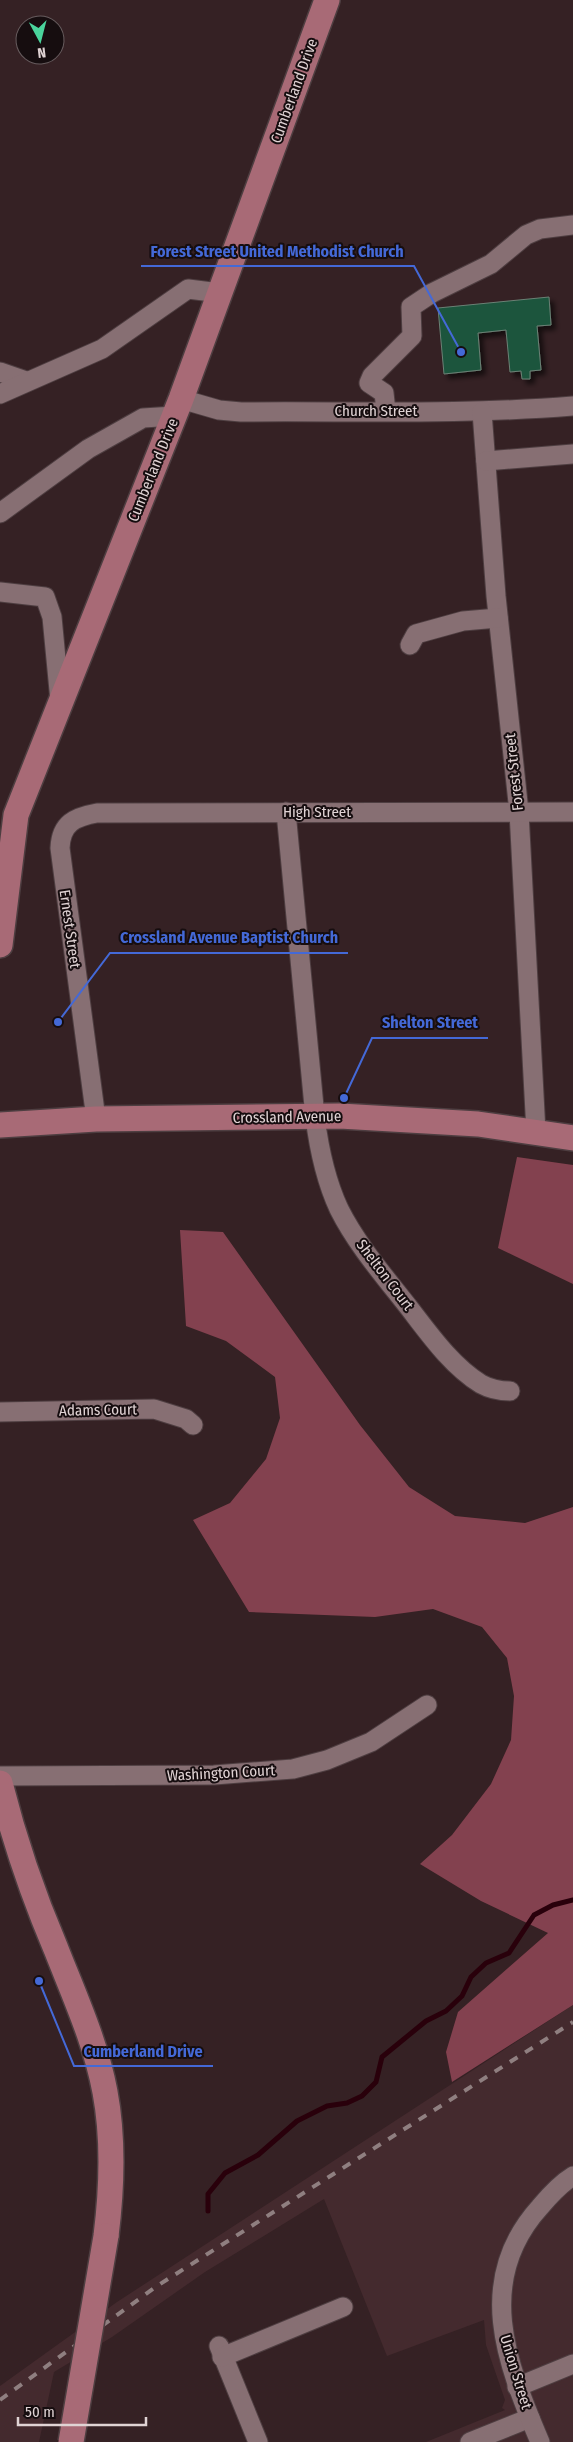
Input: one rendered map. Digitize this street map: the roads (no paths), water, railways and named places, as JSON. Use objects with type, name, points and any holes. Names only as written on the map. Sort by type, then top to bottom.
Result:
[{"type":"main road","name":"Cumberland Drive","points":[[0,945],[8,815],[60,703],[178,408],[327,0]]},
{"type":"main road","name":"Crossland Avenue","points":[[0,1125],[96,1119],[315,1117],[410,1119],[478,1124],[573,1138]]},
{"type":"main road","points":[[0,1783],[23,1862],[83,2020],[96,2057],[105,2092],[112,2160],[111,2195],[106,2236],[71,2442]]},
{"type":"street","points":[[386,411],[384,394],[369,383],[372,376],[412,336],[411,307],[432,293],[491,264],[526,235],[540,229],[573,225]]},
{"type":"street","points":[[0,394],[102,349],[148,314],[188,289],[220,293]]},
{"type":"street","points":[[0,372],[26,381]]},
{"type":"street","name":"Church Street","points":[[0,513],[88,448],[143,418],[178,408],[241,412],[482,412],[573,406]]},
{"type":"street","name":"Forest Street","points":[[482,412],[498,618],[519,812],[536,1132]]},
{"type":"street","points":[[486,462],[573,454]]},
{"type":"street","points":[[0,592],[45,597],[52,618],[60,703]]},
{"type":"street","points":[[410,644],[416,634],[463,621],[498,618]]},
{"type":"street","name":"Shelton Court","points":[[286,812],[315,1117],[323,1166],[340,1210],[382,1275],[431,1335],[468,1375],[497,1391],[510,1391]]},
{"type":"street","name":"High Street","points":[[64,827],[72,820],[97,813],[573,812]]},
{"type":"street","name":"Ernest Street","points":[[64,827],[60,837],[61,863],[96,1119]]},
{"type":"street","name":"Adams Court","points":[[0,1412],[154,1409],[186,1419],[193,1425]]},
{"type":"street","name":"Washington Court","points":[[0,1776],[214,1775],[293,1769],[326,1760],[371,1742],[427,1705]]},
{"type":"street","name":"Union Street","points":[[540,2442],[517,2387],[503,2337],[501,2300],[503,2279],[512,2248],[527,2221],[561,2183],[573,2176]]},
{"type":"street","points":[[258,2442],[220,2352],[260,2339],[343,2307]]},
{"type":"street","points":[[517,2387],[573,2364]]},
{"type":"street","points":[[470,2442],[530,2418]]},
{"type":"waterway","points":[[208,2211],[208,2194],[225,2173],[258,2155],[297,2121],[327,2106],[347,2103],[362,2096],[376,2082],[382,2057],[426,2021],[446,2011],[462,1996],[471,1977],[486,1963],[509,1953],[534,1915],[553,1905],[573,1900]]},
{"type":"railway","points":[[0,2400],[157,2286],[573,2022]]},
{"type":"place","name":"Forest Street United Methodist Church","points":[[461,352]]},
{"type":"place","name":"Crossland Avenue Baptist Church","points":[[58,1022]]},
{"type":"place","name":"Shelton Street","points":[[344,1098]]},
{"type":"place","name":"Cumberland Drive","points":[[39,1981]]}]
